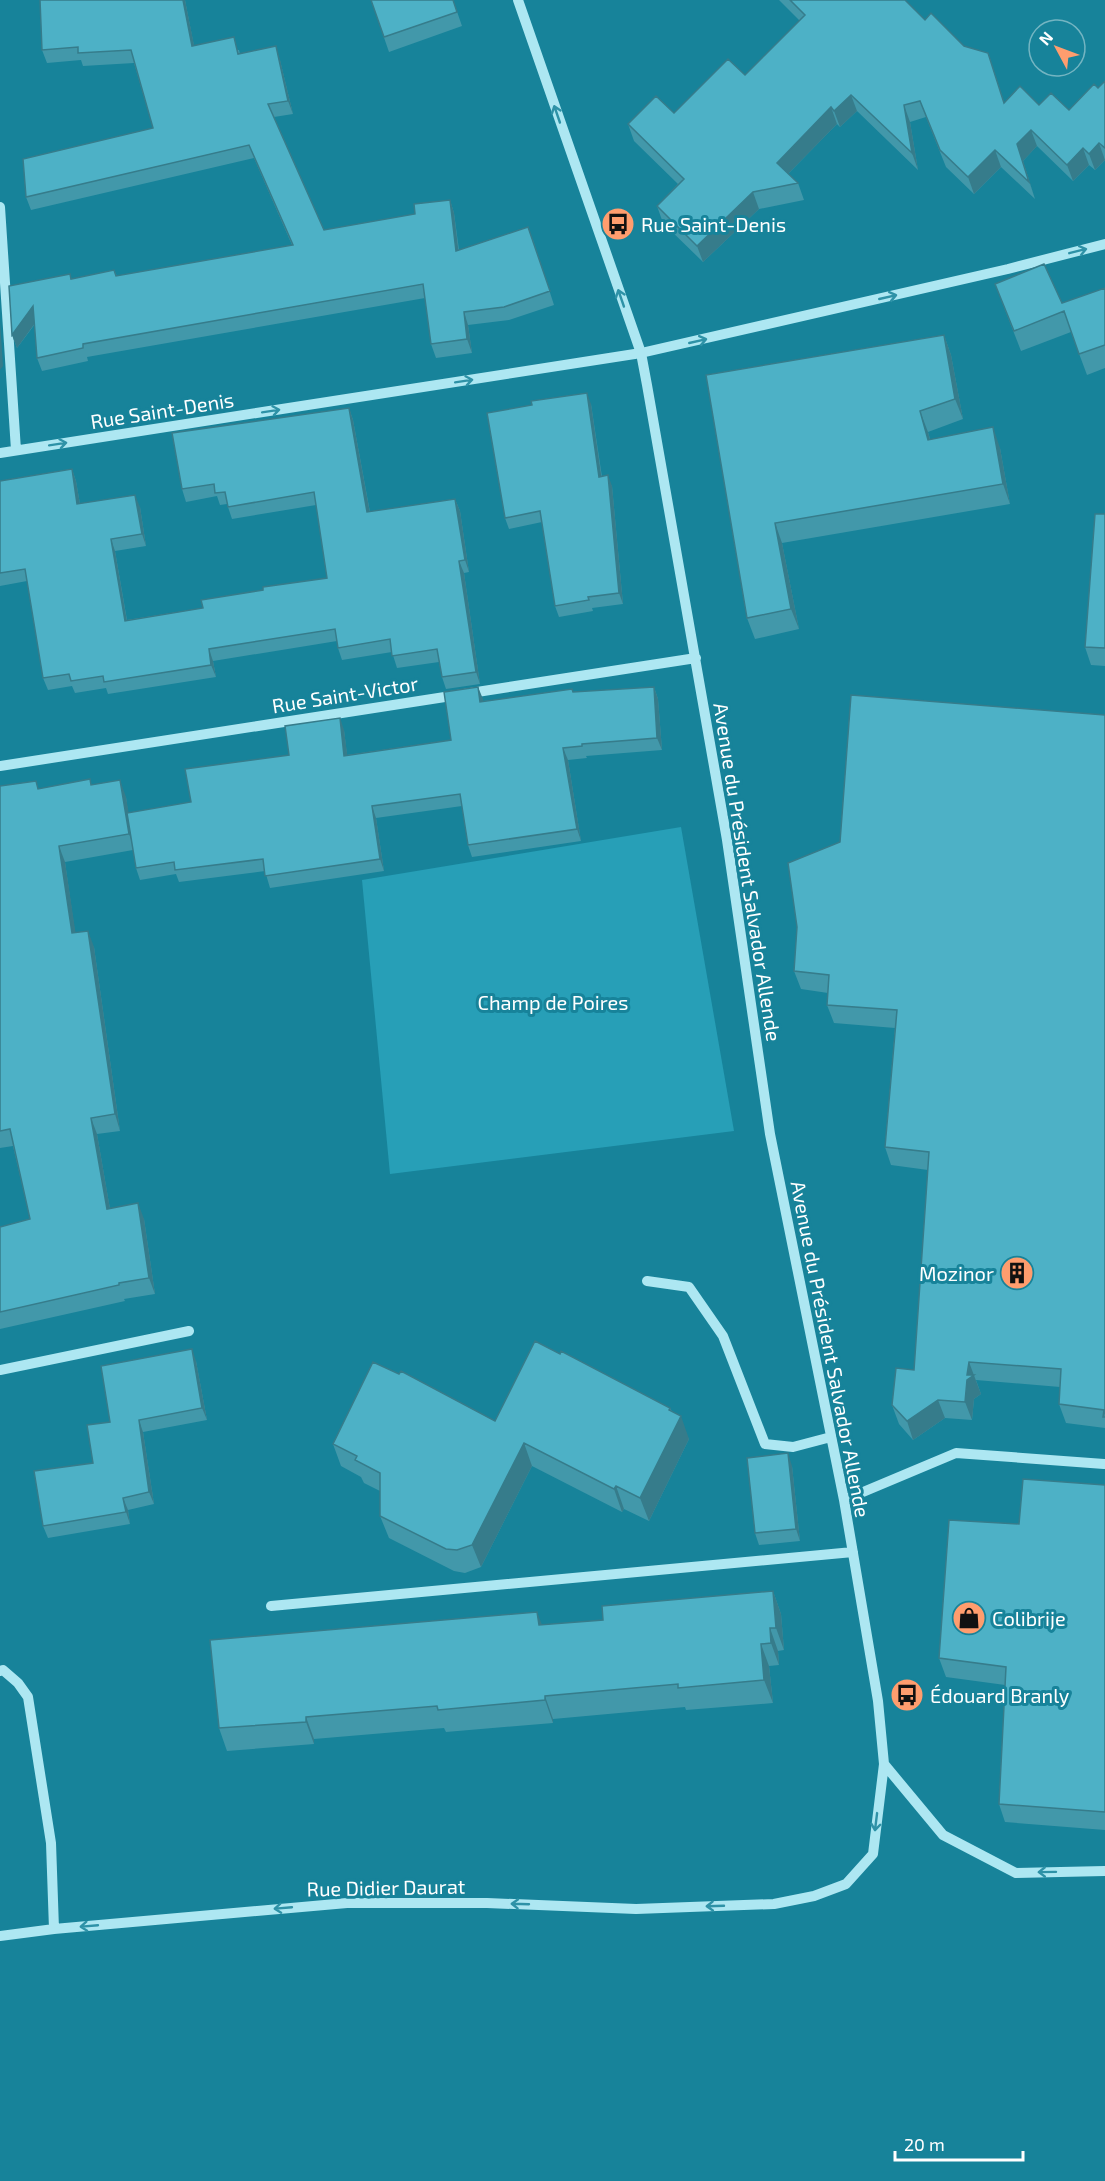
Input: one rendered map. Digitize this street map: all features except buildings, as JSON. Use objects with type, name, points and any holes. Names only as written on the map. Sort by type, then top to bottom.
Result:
[{"type":"street","name":"Avenue du Président Salvador Allende","points":[[518,0],[641,353],[727,840],[770,1134],[844,1500],[878,1701],[884,1764],[873,1854],[846,1884],[814,1896],[774,1904]]},
{"type":"street","points":[[0,207],[16,450]]},
{"type":"street","name":"Rue Saint-Denis","points":[[0,453],[641,353],[939,285],[1105,244]]},
{"type":"street","name":"Rue Saint-Victor","points":[[0,766],[696,658]]},
{"type":"street","points":[[647,1281],[689,1287],[723,1336],[765,1444],[793,1447],[831,1437]]},
{"type":"street","points":[[0,1370],[189,1331]]},
{"type":"street","points":[[844,1500],[956,1453],[1104,1464]]},
{"type":"street","points":[[271,1606],[853,1552]]},
{"type":"street","points":[[0,1671],[3,1670],[18,1683],[28,1697],[51,1843],[54,1929]]},
{"type":"street","points":[[884,1764],[944,1835],[1016,1873],[1105,1871]]},
{"type":"street","name":"Rue Didier Daurat","points":[[0,1936],[54,1929],[347,1903],[487,1903],[636,1909],[774,1904]]},
{"type":"green space","name":"Champ de Poires","points":[[681,827],[734,1131],[390,1174],[362,880]]},
{"type":"place","name":"Rue Saint-Denis","points":[[618,224]]},
{"type":"place","name":"Mozinor","points":[[1017,1273]]},
{"type":"place","name":"Colibrije","points":[[969,1618]]},
{"type":"place","name":"Édouard Branly","points":[[907,1695]]}]
